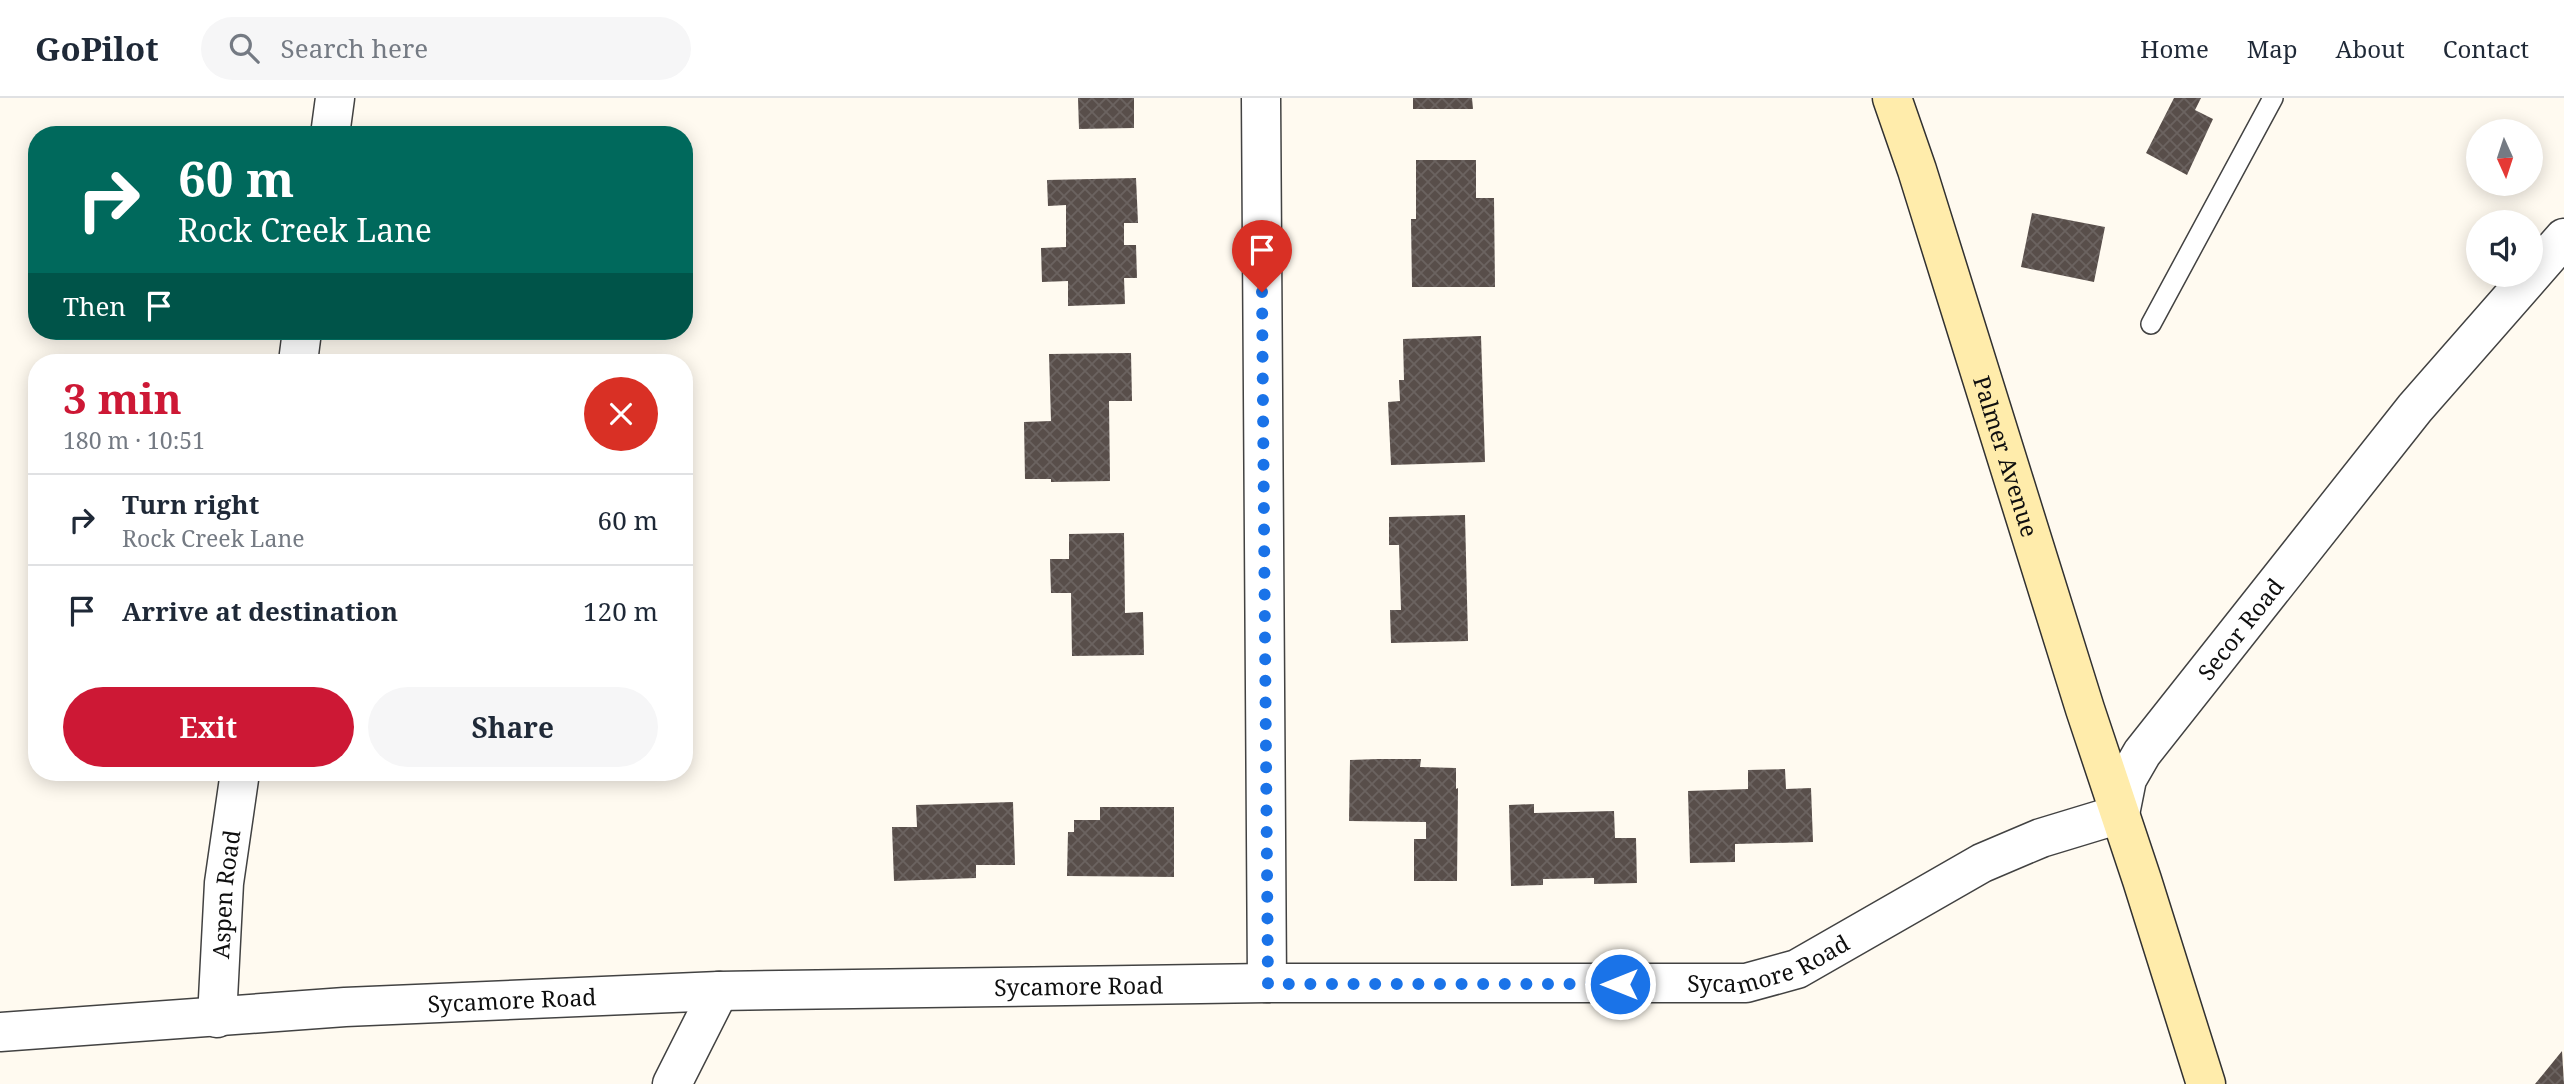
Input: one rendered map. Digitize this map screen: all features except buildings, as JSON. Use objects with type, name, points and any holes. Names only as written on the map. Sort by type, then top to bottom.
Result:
[{"type":"main road","name":"Palmer Avenue","points":[[1892,98],[2120,814]]},
{"type":"main road","name":"Secor Road","points":[[2120,814],[2206,1084]]},
{"type":"street","points":[[331,126],[335,98]]},
{"type":"street","points":[[1261,98],[1268,984]]},
{"type":"street","name":"Secor Road","points":[[2120,814],[2127,779],[2142,753],[2416,408],[2564,238]]},
{"type":"street","name":"Aspen Road","points":[[216,1018],[224,883],[239,781]]},
{"type":"street","name":"Sycamore Road","points":[[0,1032],[345,1007],[719,991],[1268,984],[1746,984],[1797,969],[1982,863],[2041,838],[2120,814]]},
{"type":"street","points":[[672,1084],[719,991]]},
{"type":"lane","points":[[2151,324],[2273,98]]},
{"type":"route","points":[[1262,292],[1268,984],[1620,984]]}]
